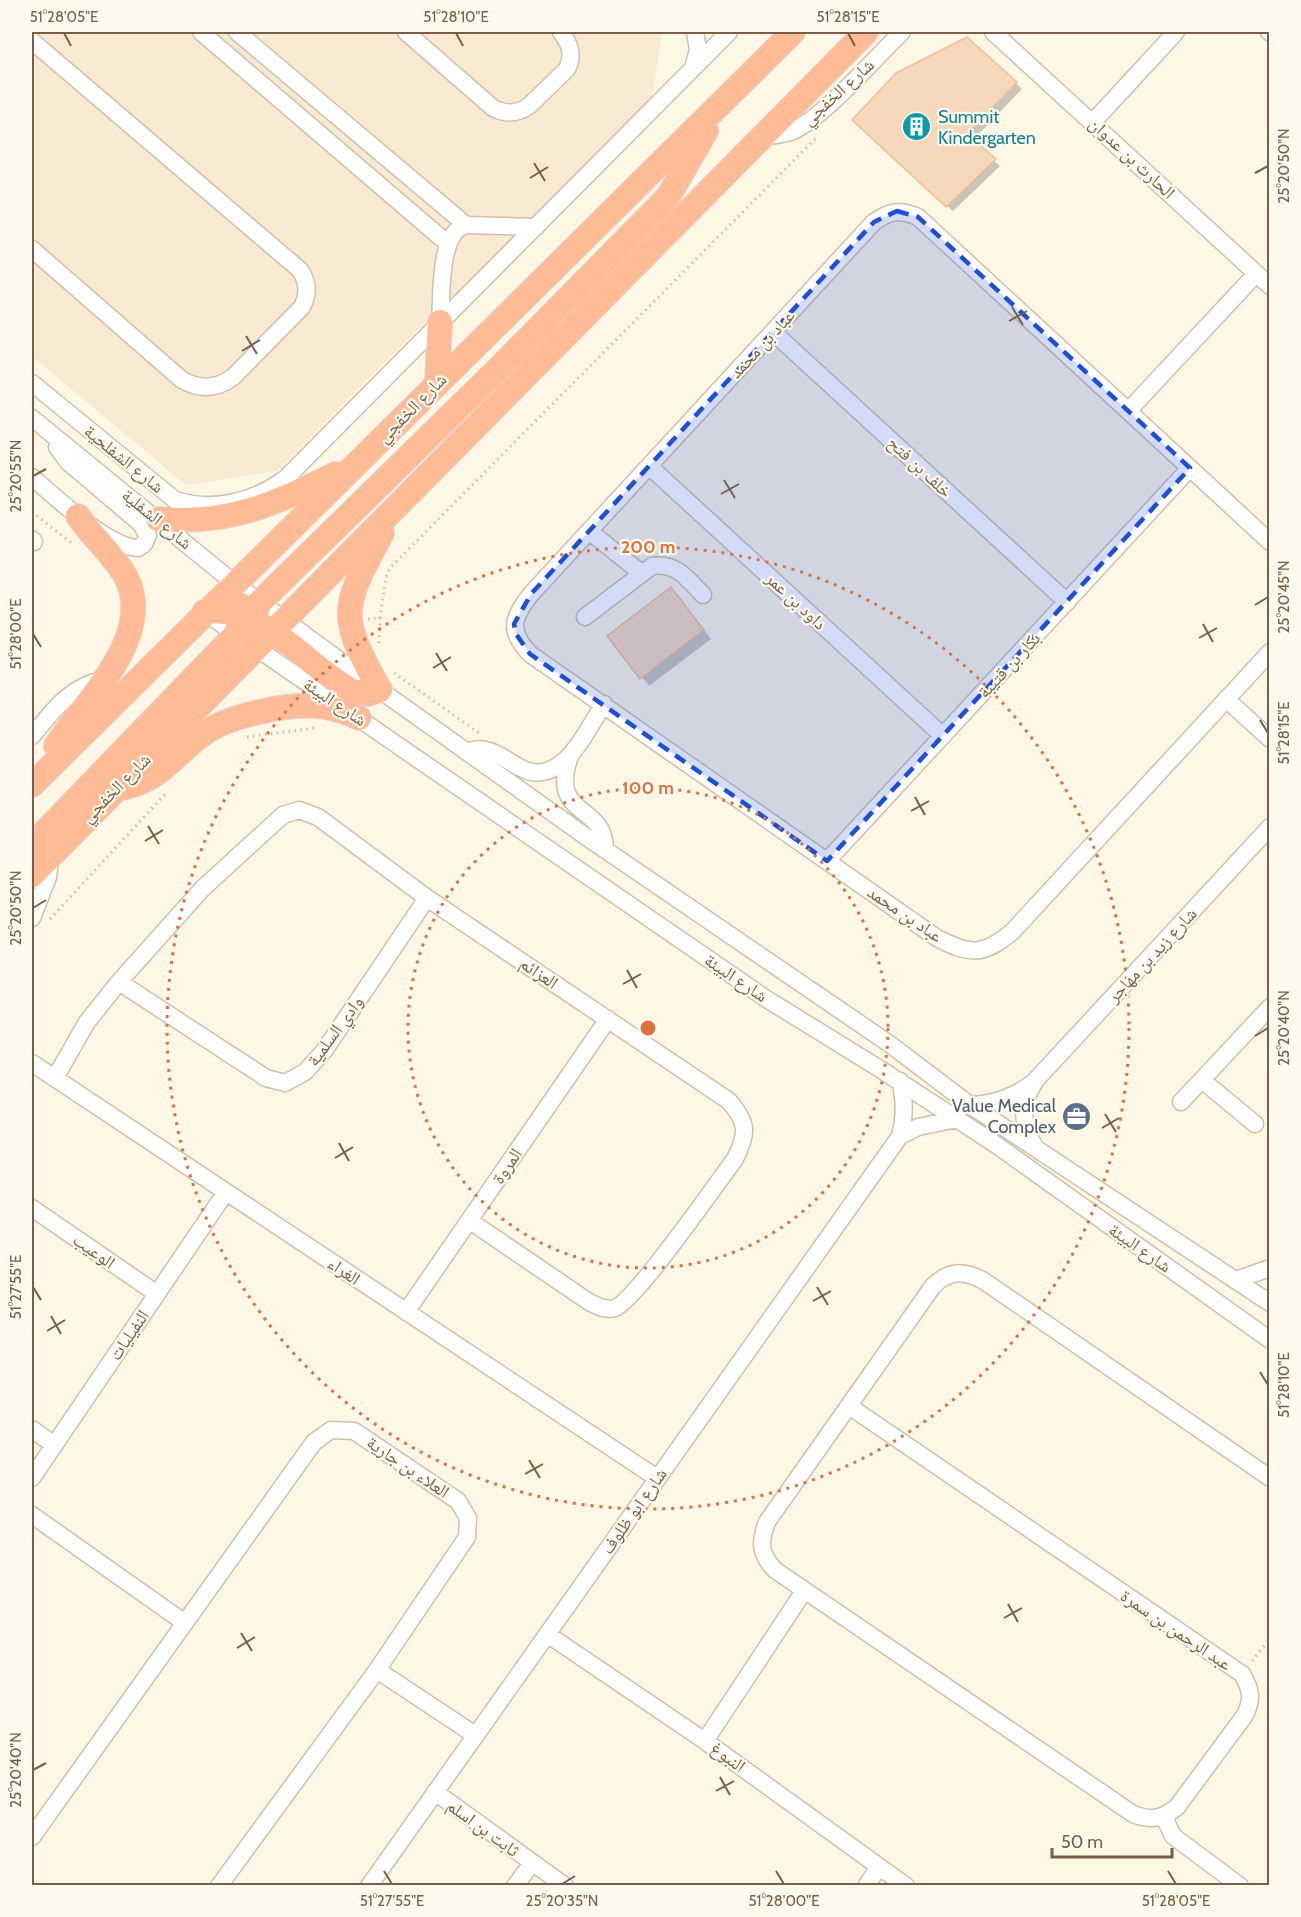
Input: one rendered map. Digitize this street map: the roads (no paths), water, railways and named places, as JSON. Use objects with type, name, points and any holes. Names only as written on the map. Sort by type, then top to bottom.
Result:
[{"type":"highway","name":"شارع الخفجي","points":[[32,785],[204,612],[794,32]]},
{"type":"highway","name":"شارع الخفجي","points":[[32,875],[41,849],[115,789],[257,625],[395,510],[867,32]]},
{"type":"highway","points":[[41,849],[257,625],[497,370],[668,196],[721,105]]},
{"type":"highway","points":[[437,383],[440,322]]},
{"type":"highway","points":[[158,519],[194,521],[249,512],[284,499],[357,464]]},
{"type":"highway","points":[[204,612],[223,610],[257,625],[352,691],[368,694],[383,679],[362,658],[348,621],[354,585],[395,510]]},
{"type":"highway","points":[[32,785],[127,645],[134,617],[131,592],[125,577],[78,516]]},
{"type":"highway","points":[[234,583],[239,596],[257,625]]},
{"type":"highway","points":[[115,789],[142,783],[154,777],[201,736],[236,718],[310,706],[335,709],[359,718]]},
{"type":"street","points":[[201,32],[447,243]]},
{"type":"street","points":[[237,32],[466,225]]},
{"type":"street","points":[[406,32],[493,108],[508,113],[524,110],[567,69],[570,63],[570,48],[561,32]]},
{"type":"street","points":[[694,32],[698,50],[694,64]]},
{"type":"street","points":[[440,322],[537,228],[694,64],[729,32]]},
{"type":"street","name":"شارع الخفجي","points":[[765,136],[791,132],[802,126],[823,109],[902,32]]},
{"type":"street","name":"الحارث بن عدوان","points":[[993,32],[1269,286]]},
{"type":"street","points":[[1093,122],[1176,32]]},
{"type":"street","points":[[32,40],[300,270],[308,292],[302,307],[233,377],[220,385],[196,386],[182,380],[32,249]]},
{"type":"street","name":"عباد بن محمد","points":[[1269,542],[918,217],[897,211],[885,214],[874,222],[531,594],[519,609],[514,624],[516,634],[530,654],[827,861],[951,945],[967,951],[980,951],[995,946],[1012,932],[1269,652]]},
{"type":"street","points":[[440,322],[447,243],[456,229],[466,225],[537,228]]},
{"type":"street","points":[[1129,410],[1256,274]]},
{"type":"street","name":"شارع الشفلحية","points":[[32,383],[175,500],[192,505],[228,504],[263,493],[285,480],[440,322]]},
{"type":"street","name":"خلف بن فتح","points":[[773,332],[1067,602]]},
{"type":"street","name":"شارع الشفلية","points":[[32,418],[234,583]]},
{"type":"street","points":[[32,477],[78,516],[122,546],[138,548],[148,536],[141,524],[68,462],[51,434]]},
{"type":"street","name":"داود بن عمر","points":[[650,466],[943,736]]},
{"type":"street","name":"بكار بن قتيبة","points":[[827,861],[1190,468]]},
{"type":"street","points":[[589,531],[640,572]]},
{"type":"street","points":[[585,617],[640,572],[652,566],[671,566],[682,573],[703,595]]},
{"type":"street","name":"شارع البيئة","points":[[257,625],[359,718],[765,998],[957,1119],[1265,1335]]},
{"type":"street","name":"شارع البيئة","points":[[383,679],[467,752],[891,1045],[970,1105],[1269,1303]]},
{"type":"street","points":[[32,736],[66,696],[83,686],[102,680]]},
{"type":"street","points":[[1226,699],[1269,739]]},
{"type":"street","points":[[604,704],[570,755],[563,778],[565,791],[572,804],[599,826],[605,849]]},
{"type":"street","points":[[467,752],[474,749],[490,750],[517,767],[530,772],[554,768],[570,755]]},
{"type":"street","name":"العزائم","points":[[55,1078],[87,1022],[202,888],[283,815],[299,810],[318,818],[427,898],[729,1101],[741,1115],[745,1127],[742,1145],[735,1159],[638,1289],[615,1308],[601,1308],[588,1302],[470,1221]]},
{"type":"street","name":"شارع زيد بن مهاجر","points":[[970,1105],[997,1102],[1023,1090],[1034,1082],[1269,827]]},
{"type":"street","points":[[39,920],[48,877],[41,849]]},
{"type":"street","name":"وادي السلمية","points":[[119,982],[266,1078],[285,1083],[305,1072],[324,1051],[427,898]]},
{"type":"street","points":[[1181,1102],[1269,1006]]},
{"type":"street","name":"المروة","points":[[406,1312],[608,1019]]},
{"type":"street","name":"الغراء","points":[[32,1063],[657,1478]]},
{"type":"street","points":[[1202,1080],[1255,1124]]},
{"type":"street","name":"شارع ابو ظلوف","points":[[369,1886],[900,1136],[905,1118],[905,1099],[900,1081]]},
{"type":"street","name":"شارع زيد بن مهاجر","points":[[1034,1082],[1024,1103],[1023,1115],[1030,1138],[1036,1148]]},
{"type":"street","points":[[900,1136],[927,1124],[957,1119]]},
{"type":"street","name":"النفيليات","points":[[32,1478],[226,1192]]},
{"type":"street","name":"الوعيب","points":[[32,1208],[157,1294]]},
{"type":"street","points":[[1236,1280],[1269,1268]]},
{"type":"street","points":[[1239,1886],[1173,1836],[1164,1817],[1150,1819],[1134,1814],[804,1591],[765,1559],[761,1548],[762,1535],[767,1522],[933,1286],[942,1277],[956,1272],[971,1274],[1269,1478]]},
{"type":"street","name":"عبد الرحمن بن سمرة","points":[[849,1406],[1242,1674],[1250,1690],[1251,1698],[1245,1715],[1185,1798],[1164,1817]]},
{"type":"street","points":[[32,1429],[54,1445]]},
{"type":"street","name":"العلاء بن جارية","points":[[32,1837],[314,1442],[331,1430],[354,1431],[458,1501],[468,1518],[467,1537],[377,1670],[219,1886]]},
{"type":"street","points":[[32,1515],[185,1623]]},
{"type":"street","points":[[705,1741],[804,1591]]},
{"type":"street","name":"النبوغ","points":[[547,1634],[705,1741],[906,1886]]},
{"type":"street","points":[[377,1670],[475,1735]]},
{"type":"street","name":"ثابت بن اسلم","points":[[435,1792],[565,1886]]},
{"type":"street","name":"ثابت بن اسلم","points":[[515,1886],[531,1863]]},
{"type":"street","points":[[866,1886],[879,1867]]},
{"type":"place","name":"Summit Kindergarten","points":[[917,127]]},
{"type":"place","name":"Value Medical Complex","points":[[1077,1116]]}]
